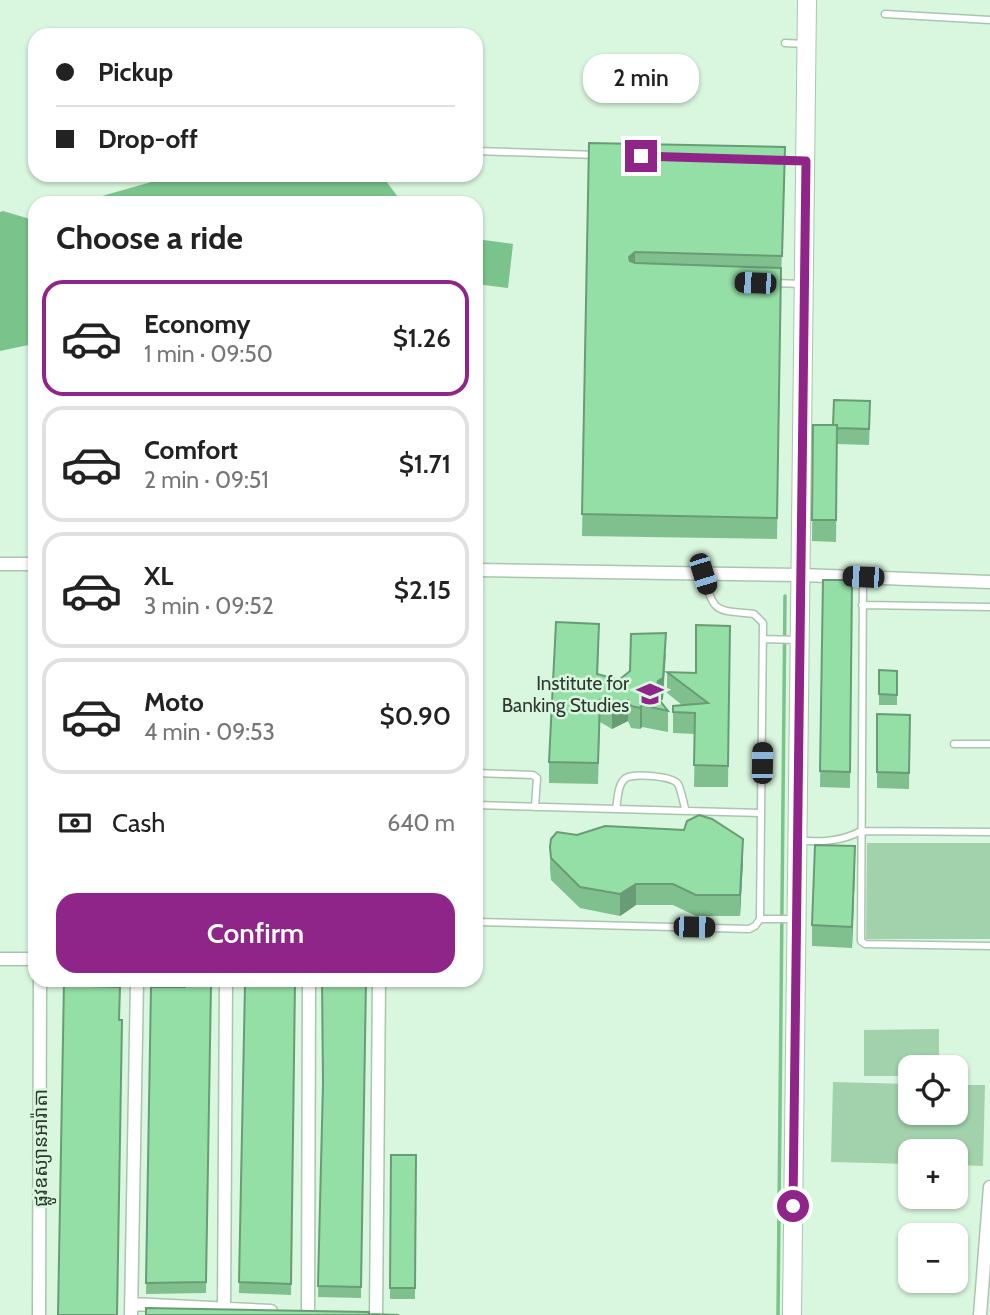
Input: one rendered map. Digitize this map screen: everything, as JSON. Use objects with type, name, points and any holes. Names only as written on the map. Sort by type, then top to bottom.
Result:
[{"type":"street","points":[[792,1315],[794,919],[798,840],[797,640],[801,575],[807,0]]},
{"type":"street","points":[[0,564],[28,564]]},
{"type":"street","points":[[483,570],[801,575],[990,582]]},
{"type":"street","points":[[0,959],[28,959]]},
{"type":"street","name":"ផ្លូវឧស្យានអារ៉ាតា","points":[[39,1315],[40,987]]},
{"type":"street","points":[[137,987],[131,1310],[302,1312],[309,987]]},
{"type":"street","points":[[224,1309],[226,987]]},
{"type":"street","points":[[376,1315],[379,987]]},
{"type":"street","points":[[980,1315],[990,1187]]},
{"type":"lane","points":[[885,14],[990,20]]},
{"type":"lane","points":[[785,43],[807,44]]},
{"type":"lane","points":[[483,151],[600,155]]},
{"type":"lane","points":[[764,160],[806,161]]},
{"type":"lane","points":[[765,283],[803,284]]},
{"type":"lane","points":[[483,922],[749,929],[760,919],[763,623],[754,614],[720,610],[712,603],[703,574]]},
{"type":"lane","points":[[863,577],[861,941],[865,944],[990,946]]},
{"type":"lane","points":[[862,606],[990,607]]},
{"type":"lane","points":[[764,639],[797,640]]},
{"type":"lane","points":[[954,744],[990,744]]},
{"type":"lane","points":[[483,773],[533,775],[537,778],[536,807]]},
{"type":"lane","points":[[616,809],[620,785],[630,776],[673,779],[678,783],[686,811]]},
{"type":"lane","points":[[483,805],[761,813]]},
{"type":"lane","points":[[798,840],[848,838],[862,831],[990,832]]},
{"type":"lane","points":[[760,919],[794,919]]},
{"type":"shaded area","points":[[151,182],[387,182],[397,196],[102,196]]},
{"type":"shaded area","points":[[0,212],[28,218],[28,345],[0,351]]},
{"type":"shaded area","points":[[483,240],[513,244],[508,288],[483,285]]},
{"type":"shaded area","points":[[867,843],[990,843],[990,939],[866,939]]},
{"type":"shaded area","points":[[939,1029],[939,1055],[898,1055],[898,1076],[864,1076],[864,1030]]},
{"type":"shaded area","points":[[833,1082],[898,1084],[898,1125],[968,1125],[968,1085],[985,1085],[983,1166],[968,1165],[968,1139],[898,1139],[898,1164],[831,1162]]},
{"type":"building","points":[[589,143],[785,147],[782,256],[635,252],[629,257],[630,261],[635,263],[781,268],[777,518],[582,514]]},
{"type":"building","points":[[834,400],[870,401],[869,429],[837,428],[837,425],[833,425]]},
{"type":"building","points":[[813,425],[837,425],[836,520],[812,520]]},
{"type":"building","points":[[823,580],[852,580],[850,772],[820,771]]},
{"type":"building","points":[[556,622],[599,624],[597,674],[619,680],[630,671],[631,634],[666,633],[663,678],[658,681],[656,690],[657,697],[668,711],[642,705],[640,708],[631,706],[628,700],[612,708],[600,700],[598,763],[549,762]]},
{"type":"building","points":[[696,625],[730,626],[728,766],[694,765],[695,713],[673,712],[673,706],[708,703],[667,672],[696,673]]},
{"type":"building","points":[[879,670],[897,671],[897,695],[879,694]]},
{"type":"building","points":[[877,714],[910,715],[909,773],[877,772]]},
{"type":"building","points":[[699,815],[712,819],[743,839],[740,895],[696,895],[673,884],[636,884],[620,894],[580,887],[551,858],[551,839],[557,832],[577,835],[605,826],[684,830],[687,821]]},
{"type":"building","points":[[815,845],[855,846],[852,927],[812,925]]},
{"type":"building","points":[[64,987],[120,987],[119,1020],[122,1020],[117,1315],[58,1315]]},
{"type":"building","points":[[151,987],[211,987],[206,1282],[146,1283]]},
{"type":"building","points":[[245,987],[295,987],[291,1284],[239,1282]]},
{"type":"building","points":[[322,987],[366,987],[361,1287],[318,1286],[323,1083]]},
{"type":"building","points":[[391,1155],[416,1155],[415,1288],[390,1288]]},
{"type":"building","points":[[146,1308],[369,1312],[399,1315],[146,1315]]},
{"type":"waterway","points":[[778,1315],[785,596]]},
{"type":"place","name":"Institute for Banking Studies","points":[[650,694]]},
{"type":"route","points":[[641,156],[806,161],[793,1206]]}]
